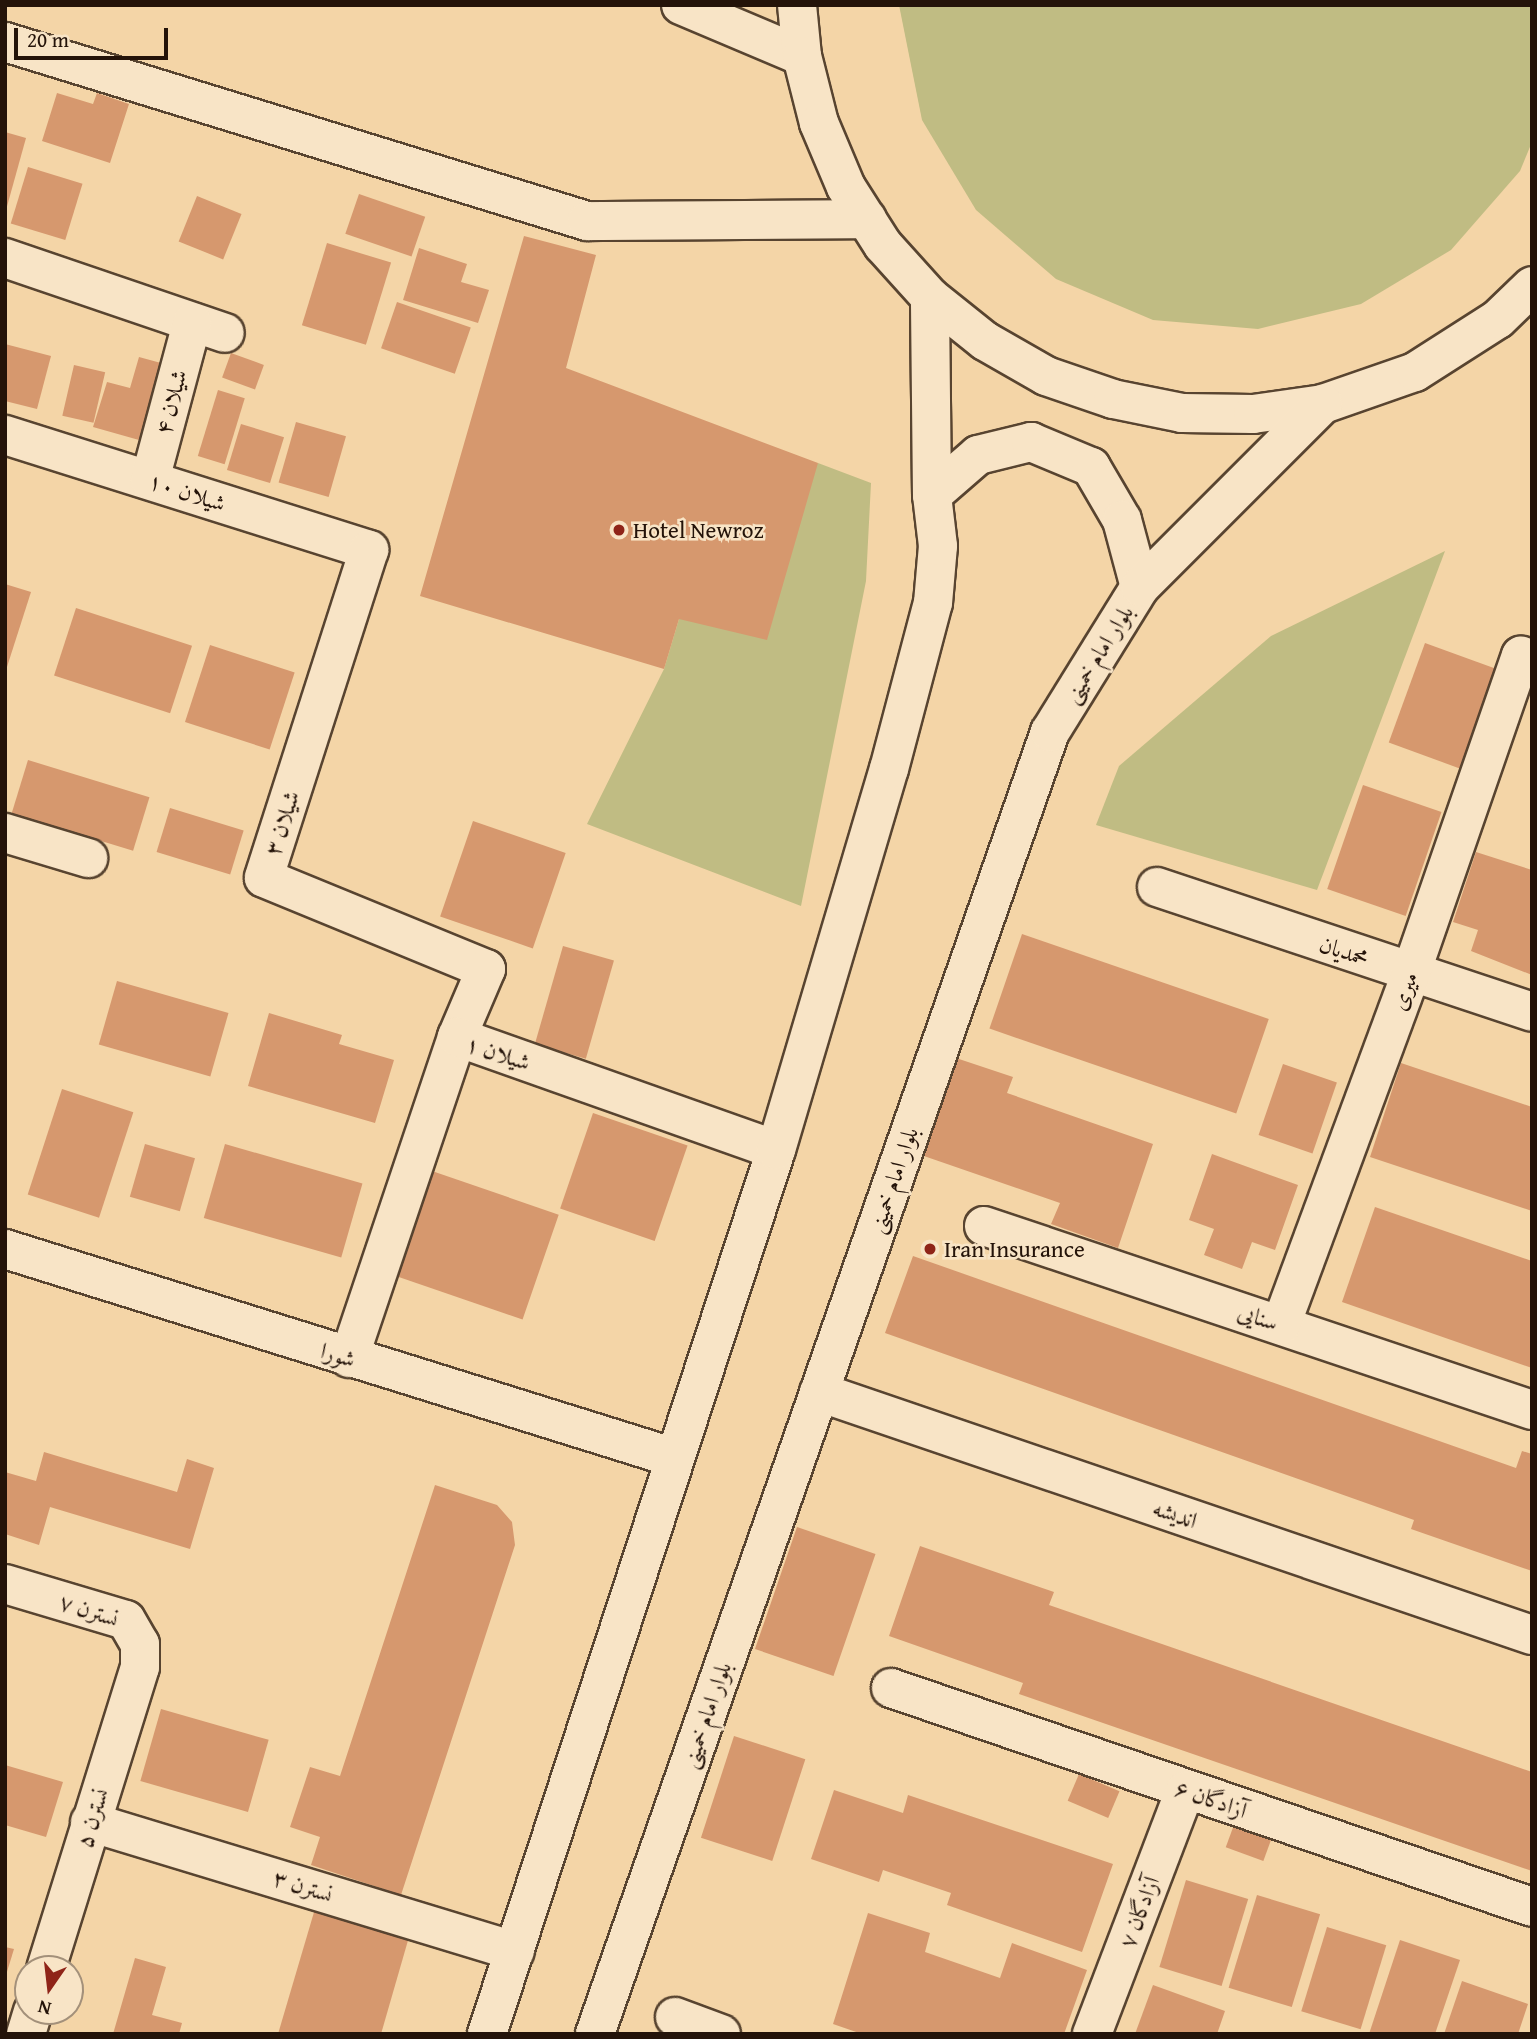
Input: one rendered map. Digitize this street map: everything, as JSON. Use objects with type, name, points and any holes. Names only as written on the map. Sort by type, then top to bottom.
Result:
[{"type":"street","points":[[681,5],[802,56]]},
{"type":"street","points":[[797,5],[802,56],[819,123],[846,187],[883,245],[930,296],[985,341],[1046,376],[1112,399],[1182,413],[1253,414],[1323,404],[1415,372],[1515,319],[1532,286]]},
{"type":"street","points":[[5,42],[587,220],[867,219]]},
{"type":"street","name":"شیلان ۴","points":[[5,258],[209,328],[150,480]]},
{"type":"street","points":[[487,2034],[516,1951],[673,1457],[776,1150],[889,769],[933,603],[938,546],[932,495],[930,296]]},
{"type":"street","name":"بلوار امام خمینی","points":[[595,2034],[1050,732],[1140,587],[1323,404]]},
{"type":"street","name":"شیلان ۱۰","points":[[5,435],[369,550]]},
{"type":"street","points":[[932,495],[978,456],[1031,442],[1091,467],[1122,520],[1140,587]]},
{"type":"street","name":"شیلان ۳","points":[[369,550],[264,878],[486,969],[457,1037]]},
{"type":"street","name":"میری","points":[[1281,1325],[1527,658]]},
{"type":"street","points":[[5,833],[88,858]]},
{"type":"street","name":"محمدیان","points":[[1157,887],[1411,974],[1532,1012]]},
{"type":"street","name":"شیلان ۱","points":[[349,1358],[457,1037],[776,1150]]},
{"type":"street","name":"سنایی","points":[[984,1226],[1532,1410]]},
{"type":"street","name":"شورا","points":[[5,1249],[673,1457]]},
{"type":"street","name":"اندیشه","points":[[819,1392],[1532,1635]]},
{"type":"street","name":"نسترن ۷","points":[[5,1584],[126,1620],[140,1644],[140,1667]]},
{"type":"street","name":"نسترن ۵","points":[[50,1955],[140,1667]]},
{"type":"street","name":"آزادگان ۶","points":[[891,1688],[1532,1908]]},
{"type":"street","name":"آزادگان ۷","points":[[1092,2034],[1185,1791]]},
{"type":"street","name":"نسترن ۳","points":[[90,1822],[516,1951]]},
{"type":"street","points":[[675,2017],[721,2034]]},
{"type":"shaded area","points":[[899,5],[1532,5],[1532,142],[1520,171],[1451,250],[1361,304],[1258,329],[1153,320],[1056,279],[976,210],[922,120]]},
{"type":"shaded area","points":[[818,463],[871,483],[866,581],[801,906],[587,824],[664,669],[679,619]]},
{"type":"shaded area","points":[[1445,551],[1317,890],[1096,825],[1119,766],[1271,636]]},
{"type":"building","points":[[57,93],[93,104],[97,93],[129,104],[110,163],[42,141]]},
{"type":"building","points":[[5,132],[26,138],[6,210],[5,210]]},
{"type":"building","points":[[28,167],[83,184],[65,240],[11,223]]},
{"type":"building","points":[[359,194],[425,217],[412,257],[345,234]]},
{"type":"building","points":[[197,196],[242,214],[223,259],[179,241]]},
{"type":"building","name":"Hotel Newroz","points":[[524,236],[596,255],[566,368],[818,463],[767,640],[679,619],[664,669],[420,596]]},
{"type":"building","points":[[327,243],[391,263],[366,345],[302,325]]},
{"type":"building","points":[[419,248],[467,264],[461,282],[489,290],[478,323],[403,300]]},
{"type":"building","points":[[397,302],[471,327],[455,374],[381,348]]},
{"type":"building","points":[[5,344],[51,356],[37,409],[5,401]]},
{"type":"building","points":[[231,353],[264,365],[255,389],[222,377]]},
{"type":"building","points":[[139,357],[161,363],[139,440],[93,427],[107,382],[130,388]]},
{"type":"building","points":[[74,365],[105,372],[93,423],[62,416]]},
{"type":"building","points":[[218,390],[245,398],[225,464],[198,456]]},
{"type":"building","points":[[296,422],[346,436],[329,497],[279,483]]},
{"type":"building","points":[[241,424],[284,437],[270,483],[227,470]]},
{"type":"building","points":[[5,584],[31,592],[6,670],[5,670]]},
{"type":"building","points":[[76,608],[192,646],[170,713],[54,676]]},
{"type":"building","points":[[1425,643],[1502,671],[1466,771],[1389,743]]},
{"type":"building","points":[[210,645],[295,673],[270,750],[185,722]]},
{"type":"building","points":[[28,760],[149,797],[133,851],[12,814]]},
{"type":"building","points":[[1363,785],[1441,812],[1406,916],[1327,889]]},
{"type":"building","points":[[170,808],[244,831],[230,875],[157,852]]},
{"type":"building","points":[[473,821],[566,853],[533,948],[440,916]]},
{"type":"building","points":[[1476,852],[1532,870],[1532,975],[1471,951],[1478,930],[1453,922]]},
{"type":"building","points":[[1022,934],[1269,1019],[1236,1114],[989,1029]]},
{"type":"building","points":[[563,946],[614,961],[586,1059],[535,1044]]},
{"type":"building","points":[[117,981],[229,1013],[210,1076],[99,1044]]},
{"type":"building","points":[[269,1013],[342,1035],[339,1044],[394,1060],[375,1123],[248,1086]]},
{"type":"building","points":[[956,1058],[1013,1077],[1007,1093],[1153,1144],[1118,1248],[1051,1224],[1060,1203],[921,1155]]},
{"type":"building","points":[[1401,1063],[1532,1107],[1532,1211],[1370,1157]]},
{"type":"building","points":[[1283,1064],[1337,1083],[1312,1153],[1259,1135]]},
{"type":"building","points":[[62,1089],[133,1112],[99,1218],[28,1195]]},
{"type":"building","points":[[593,1113],[688,1146],[655,1241],[560,1208]]},
{"type":"building","points":[[145,1144],[195,1158],[180,1211],[130,1197]]},
{"type":"building","points":[[225,1144],[362,1183],[341,1257],[204,1218]]},
{"type":"building","points":[[1212,1154],[1298,1185],[1275,1250],[1252,1242],[1242,1269],[1204,1255],[1214,1229],[1189,1220]]},
{"type":"building","points":[[432,1171],[559,1215],[523,1320],[396,1276]]},
{"type":"building","points":[[1375,1207],[1532,1261],[1532,1368],[1342,1302]]},
{"type":"building","points":[[913,1256],[1516,1468],[1522,1451],[1532,1454],[1532,1571],[1411,1529],[1414,1520],[885,1333]]},
{"type":"building","points":[[44,1452],[177,1492],[187,1459],[214,1468],[190,1549],[50,1507],[39,1545],[5,1534],[5,1472],[36,1481]]},
{"type":"building","points":[[435,1485],[497,1505],[512,1522],[515,1545],[401,1895],[311,1865],[320,1837],[290,1827],[310,1767],[340,1776]]},
{"type":"building","points":[[797,1527],[875,1554],[833,1676],[755,1649]]},
{"type":"building","points":[[920,1546],[1054,1592],[1049,1605],[1532,1772],[1532,1871],[1019,1694],[1023,1683],[889,1636]]},
{"type":"building","points":[[161,1709],[269,1740],[248,1812],[140,1781]]},
{"type":"building","points":[[734,1736],[805,1759],[772,1861],[701,1838]]},
{"type":"building","points":[[5,1765],[63,1782],[46,1837],[5,1825]]},
{"type":"building","points":[[1079,1774],[1120,1791],[1108,1818],[1068,1801]]},
{"type":"building","points":[[834,1790],[903,1813],[908,1795],[1113,1864],[1082,1952],[947,1905],[951,1893],[883,1870],[879,1882],[811,1859]]},
{"type":"building","points":[[1235,1822],[1273,1836],[1263,1861],[1226,1847]]},
{"type":"building","points":[[1186,1880],[1248,1899],[1222,1986],[1159,1967]]},
{"type":"building","points":[[1257,1895],[1320,1914],[1292,2007],[1229,1988]]},
{"type":"building","points":[[317,1902],[411,1930],[381,2034],[278,2034]]},
{"type":"building","points":[[868,1913],[930,1933],[925,1952],[1000,1978],[1012,1943],[1087,1970],[1064,2034],[862,2034],[833,2024]]},
{"type":"building","points":[[1327,1927],[1386,1945],[1361,2029],[1301,2011]]},
{"type":"building","points":[[1400,1940],[1460,1960],[1435,2034],[1369,2034]]},
{"type":"building","points":[[5,1947],[14,1949],[6,1975],[5,1975]]},
{"type":"building","points":[[135,1958],[166,1967],[152,2015],[182,2023],[179,2034],[113,2034]]},
{"type":"building","points":[[1462,1981],[1528,2004],[1518,2034],[1444,2034]]},
{"type":"building","points":[[1153,1985],[1225,2011],[1217,2034],[1135,2034]]},
{"type":"place","name":"Hotel Newroz","points":[[619,530]]},
{"type":"place","name":"Iran Insurance","points":[[930,1249]]}]
